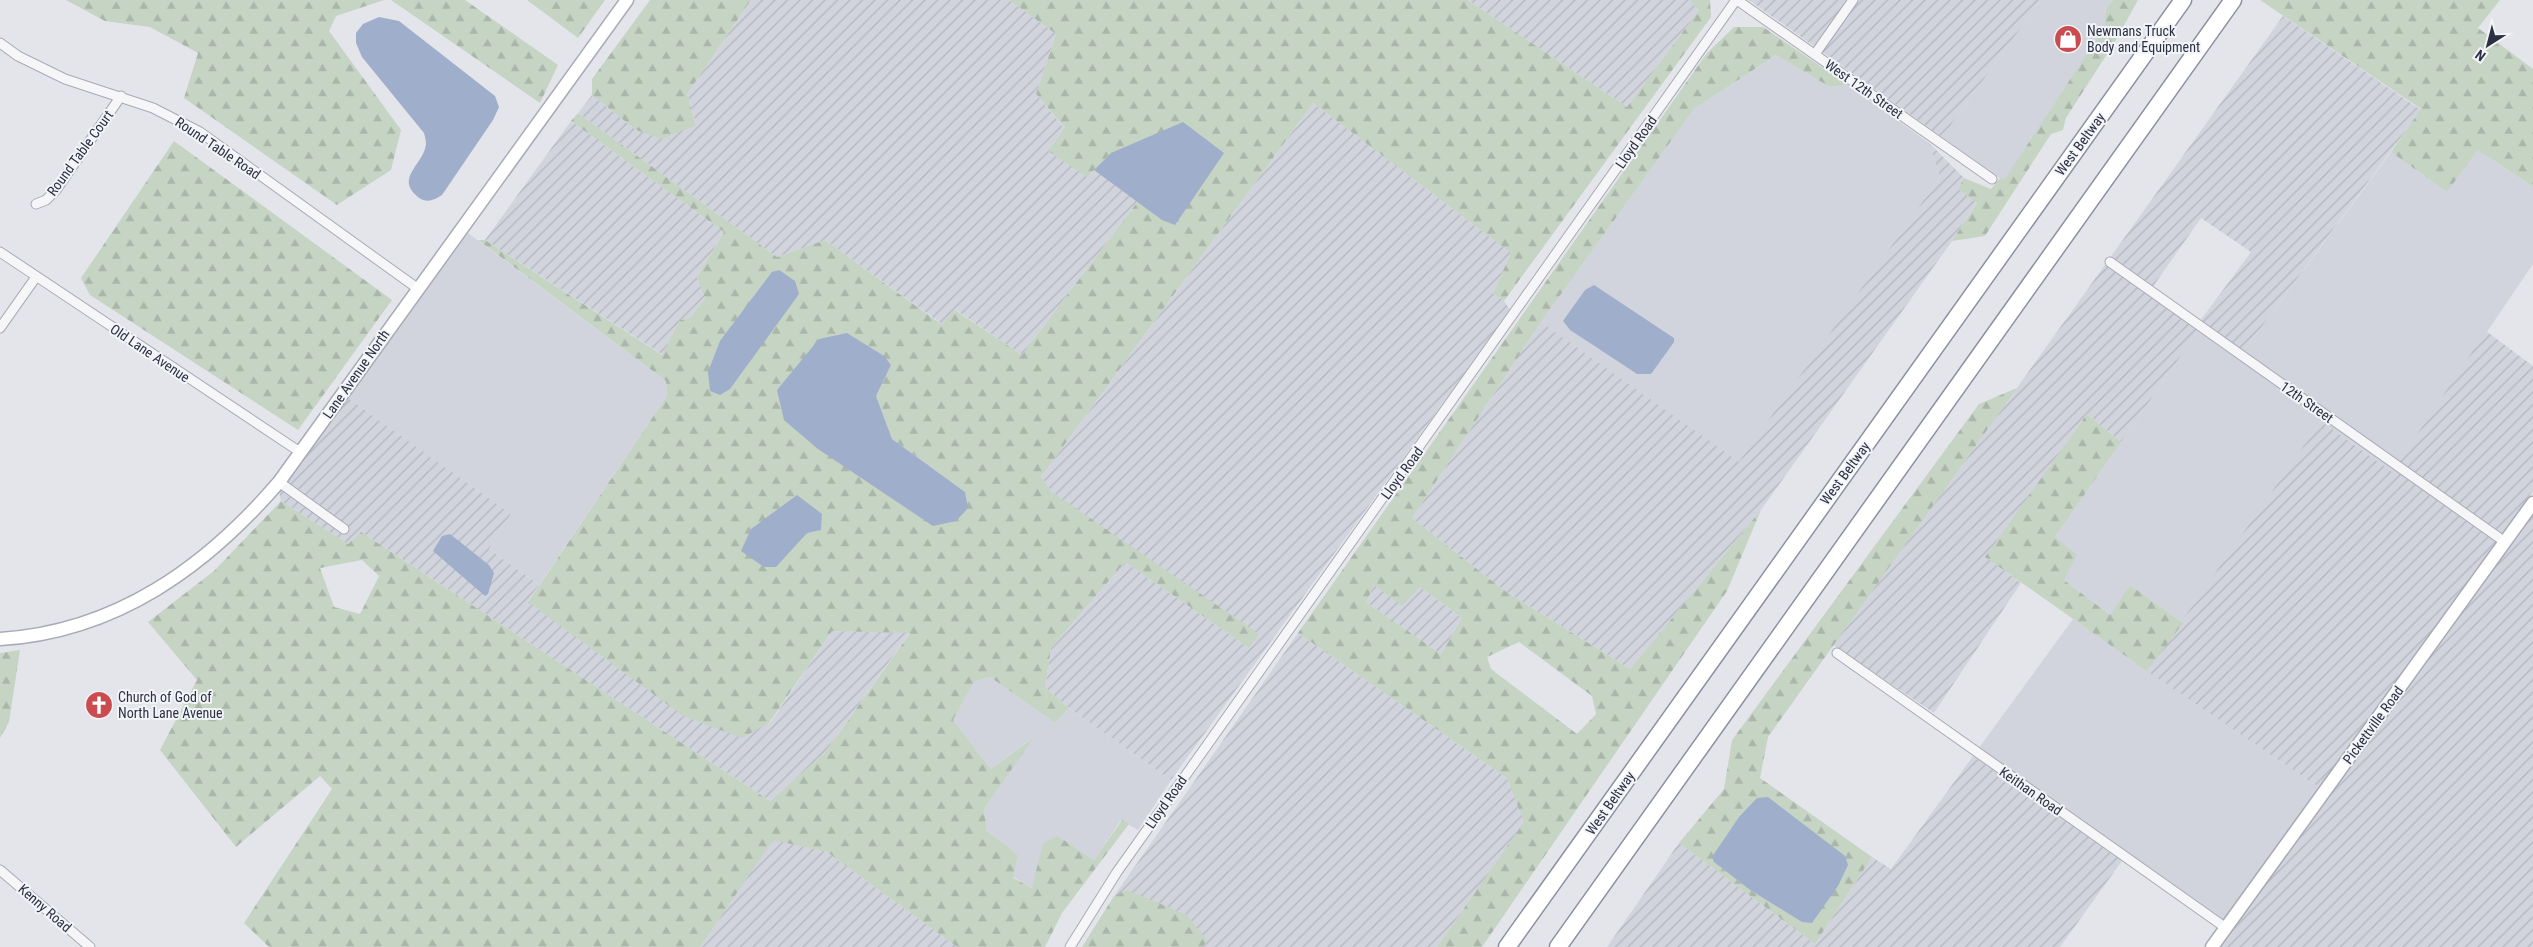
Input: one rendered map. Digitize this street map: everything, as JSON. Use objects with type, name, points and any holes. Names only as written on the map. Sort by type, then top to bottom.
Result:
[{"type":"highway","name":"West Beltway","points":[[1507,947],[2183,0]]},
{"type":"highway","points":[[1558,947],[2233,0]]},
{"type":"main road","name":"Lane Avenue North","points":[[0,638],[42,633],[79,624],[148,595],[176,579],[219,546],[250,516],[279,482],[626,0]]},
{"type":"main road","name":"Pickettville Road","points":[[2212,947],[2533,503]]},
{"type":"street","name":"West 12th Street","points":[[1737,0],[1992,179]]},
{"type":"street","name":"Lloyd Road","points":[[1070,947],[1122,864],[1737,0]]},
{"type":"street","points":[[1815,54],[1853,0]]},
{"type":"street","name":"Round Table Road","points":[[0,43],[18,56],[65,79],[153,108],[200,132],[417,288]]},
{"type":"street","name":"Round Table Court","points":[[36,204],[46,200],[56,190],[121,96]]},
{"type":"street","name":"Old Lane Avenue","points":[[0,252],[300,452]]},
{"type":"street","name":"12th Street","points":[[2110,262],[2506,542]]},
{"type":"street","points":[[0,328],[36,277]]},
{"type":"street","points":[[279,482],[344,529]]},
{"type":"street","name":"Keithan Road","points":[[1837,653],[2226,928]]},
{"type":"street","name":"Kenny Road","points":[[0,870],[90,947]]},
{"type":"shaded area","points":[[751,0],[1009,0],[1056,34],[1036,94],[1065,129],[1087,177],[1094,170],[1138,201],[1022,355],[956,310],[942,324],[825,240],[777,257],[578,113],[592,95],[636,130],[696,124],[687,94]]},
{"type":"shaded area","points":[[1468,0],[1690,0],[1699,10],[1627,107]]},
{"type":"shaded area","points":[[1749,0],[2041,0],[1942,137]]},
{"type":"shaded area","points":[[2041,0],[2113,0],[2106,9],[2104,28],[2004,181],[1942,137]]},
{"type":"shaded area","points":[[2283,16],[2421,110],[2238,359],[2198,331],[2121,442],[2087,414],[1986,557],[2021,583],[1934,713],[1833,645]],"holes":[[[2201,218],[2251,252],[2200,321],[2152,288]]]},
{"type":"shaded area","points":[[1776,55],[1830,87],[1848,85],[1929,143],[1940,177],[1739,463],[1541,322],[1694,109]],"holes":[[[1563,321],[1648,321],[1674,338],[1637,374],[1570,330]]]},
{"type":"shaded area","points":[[1313,103],[1511,253],[1493,293],[1504,301],[1510,310],[1171,780],[1069,708],[1045,687],[1051,648],[1125,562],[1249,648],[1052,492],[1041,477]]},
{"type":"shaded area","points":[[571,121],[724,232],[697,277],[705,299],[690,319],[680,320],[663,355],[485,240]]},
{"type":"shaded area","points":[[1929,143],[1964,178],[1958,189],[1977,202],[1952,241],[1761,510],[1630,669],[1505,591],[1412,518],[1541,322],[1739,462],[1940,177]]},
{"type":"shaded area","points":[[2478,150],[2533,187],[2533,264],[2392,472],[2321,421],[2183,623],[2130,585],[2110,615],[2064,580],[2055,537],[2198,331],[2238,359],[2391,152],[2447,192]]},
{"type":"shaded area","points":[[468,233],[666,381],[667,396],[539,585],[489,549],[511,514],[348,398]]},
{"type":"shaded area","points":[[2486,331],[2533,366],[2533,491],[2320,788],[2147,671],[2321,421],[2392,472]]},
{"type":"shaded area","points":[[348,398],[511,514],[489,549],[539,585],[528,601],[770,723],[832,631],[910,632],[824,754],[770,801],[361,532],[348,544],[281,501],[279,491]]},
{"type":"shaded area","points":[[2533,512],[2533,947],[2219,947]]},
{"type":"shaded area","points":[[1374,585],[1420,587],[1462,618],[1441,654],[1366,602]]},
{"type":"shaded area","points":[[2073,619],[2320,788],[2220,929],[1973,756]]},
{"type":"shaded area","points":[[1298,633],[1507,778],[1525,822],[1437,947],[1203,947],[1207,940],[1127,890],[1114,896]]},
{"type":"shaded area","points":[[990,677],[1055,723],[1069,708],[1171,780],[1138,830],[1121,820],[1094,860],[1058,836],[1032,888],[1013,877],[1018,855],[987,831],[984,809],[1032,738],[991,769],[953,720],[974,682]]},
{"type":"shaded area","points":[[1973,756],[2122,861],[2060,947],[1607,947],[1679,843],[1815,944],[1872,857],[1891,869]]},
{"type":"shaded area","points":[[773,839],[827,852],[957,947],[700,947]]},
{"type":"green space","points":[[66,0],[384,0],[336,16],[329,31],[401,130],[391,170],[337,205],[184,98],[198,53],[150,27],[105,21]]},
{"type":"green space","points":[[391,0],[465,0],[558,65],[540,103]]},
{"type":"green space","points":[[527,0],[605,0],[578,38]]},
{"type":"green space","points":[[650,0],[751,0],[687,94],[696,125],[662,139],[636,130],[592,95],[592,79]]},
{"type":"green space","points":[[1009,0],[1468,0],[1627,107],[1699,10],[1690,0],[1710,0],[1711,17],[1504,301],[1493,293],[1511,253],[1313,103],[1041,477],[1052,492],[1259,634],[1249,648],[1125,562],[1051,648],[1045,687],[1069,708],[1055,723],[990,677],[974,682],[953,720],[991,769],[1034,737],[984,809],[987,831],[1018,855],[1013,878],[1032,888],[1043,843],[1058,836],[1094,860],[1122,820],[1129,824],[1062,913],[1045,947],[957,947],[827,852],[773,840],[700,947],[269,947],[244,923],[332,789],[320,776],[236,847],[160,750],[197,680],[148,622],[214,571],[281,501],[348,544],[361,532],[770,801],[824,754],[910,633],[832,631],[769,723],[742,738],[683,716],[528,602],[667,396],[666,381],[478,240],[485,240],[662,355],[680,320],[690,318],[705,299],[697,277],[724,232],[571,121],[578,113],[777,257],[825,240],[941,324],[955,310],[1022,355],[1138,201],[1162,220],[1111,153],[1087,177],[1048,151],[1065,128],[1036,94],[1056,34]],"holes":[[[891,365],[876,396],[892,439],[965,492],[777,390]],[[822,514],[821,529],[807,533]],[[362,560],[379,576],[360,614],[334,607],[320,568]]]},
{"type":"green space","points":[[2113,0],[2138,0],[2116,40],[2066,118],[2063,130],[2051,134],[1985,236],[1952,241],[1977,203],[1958,189],[1964,178],[1991,189],[2000,178],[2004,180],[2104,28],[2106,9]]},
{"type":"green space","points":[[2260,0],[2500,0],[2478,28],[2533,69],[2533,187],[2478,150],[2447,192],[2391,152],[2421,109]]},
{"type":"green space","points":[[1734,27],[1763,27],[1848,85],[1830,87],[1776,55],[1694,109],[1541,322],[1412,518],[1505,591],[1630,669],[1761,510],[1727,591],[1482,947],[1437,947],[1524,822],[1507,778],[1298,633],[1707,53]],"holes":[[[1374,585],[1402,606],[1420,587],[1462,618],[1441,654],[1366,602]],[[1519,642],[1592,696],[1596,714],[1577,734],[1491,669],[1487,657]]]},
{"type":"green space","points":[[174,141],[392,300],[298,430],[90,295],[81,278]]},
{"type":"green space","points":[[2017,388],[1768,737],[1760,778],[1872,857],[1815,944],[1679,843],[1724,789],[1732,740],[1979,404]],"holes":[[[1714,862],[1802,922],[1750,890]]]},
{"type":"green space","points":[[2087,414],[2121,442],[2055,537],[2077,555],[2064,580],[2110,615],[2130,585],[2183,623],[2147,671],[1985,557]]},
{"type":"green space","points":[[20,650],[9,722],[0,738],[0,653]]},
{"type":"green space","points":[[1127,890],[1187,915],[1207,940],[1203,947],[1082,947],[1114,896]]},
{"type":"water","points":[[379,17],[399,21],[495,96],[499,107],[493,120],[442,195],[432,200],[426,201],[421,199],[413,192],[409,185],[409,178],[424,152],[426,144],[424,133],[362,57],[356,43],[356,33],[363,24]]},
{"type":"water","points":[[1183,122],[1224,153],[1175,225],[1162,220],[1094,170],[1111,153]]},
{"type":"water","points":[[779,270],[795,281],[799,294],[730,389],[720,395],[710,391],[708,372],[720,341],[772,272]]},
{"type":"water","points":[[1594,285],[1674,338],[1674,342],[1651,374],[1637,374],[1570,330],[1563,321],[1585,290]]},
{"type":"water","points":[[847,333],[884,356],[891,365],[876,396],[892,439],[965,492],[968,508],[956,521],[933,526],[818,449],[784,420],[777,390],[819,339]]},
{"type":"water","points":[[797,495],[822,514],[821,530],[807,533],[776,567],[764,567],[741,551],[751,529]]},
{"type":"water","points":[[450,534],[489,565],[494,573],[488,594],[485,596],[433,551],[442,536]]},
{"type":"water","points":[[1768,797],[1845,856],[1848,865],[1838,886],[1812,923],[1802,922],[1750,890],[1714,862],[1712,857],[1739,817],[1757,798]]},
{"type":"place","name":"Newmans Truck Body and Equipment","points":[[2068,39]]},
{"type":"place","name":"Church of God of North Lane Avenue","points":[[99,705]]}]
